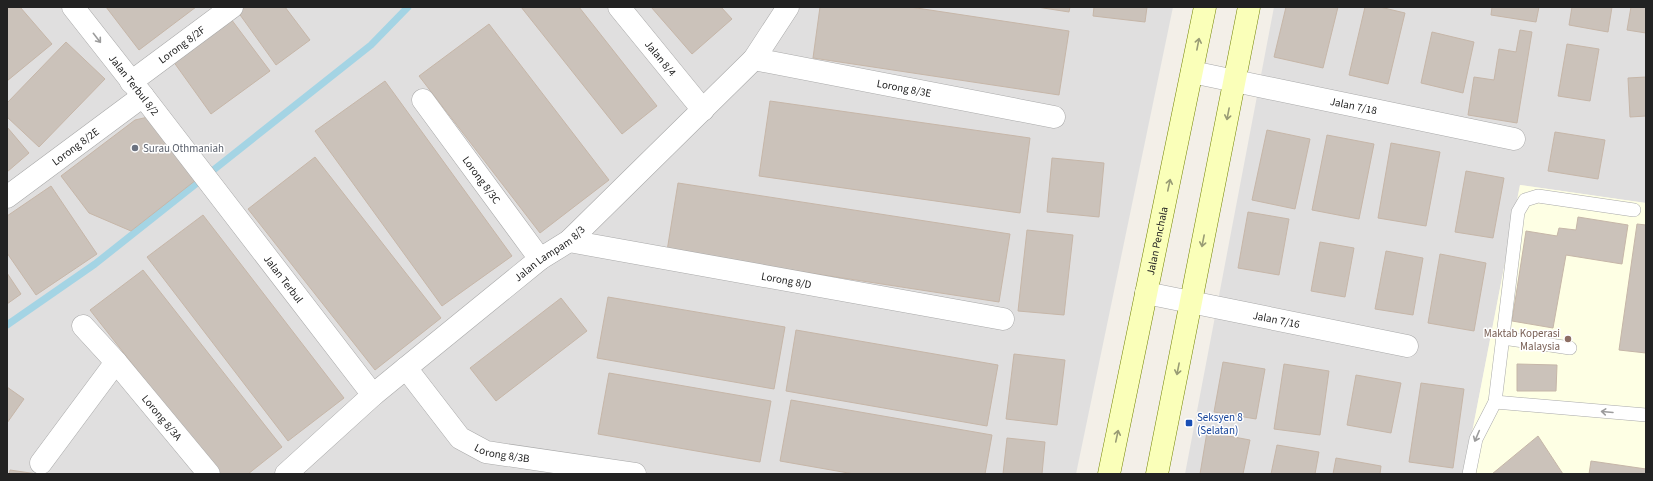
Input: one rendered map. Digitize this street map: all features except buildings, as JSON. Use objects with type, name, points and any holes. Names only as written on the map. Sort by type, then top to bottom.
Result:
[{"type":"main road","name":"Jalan Penchala","points":[[1110,474],[1205,7]]},
{"type":"main road","points":[[1157,474],[1249,7]]},
{"type":"street","name":"Jalan Terbul 8/2","points":[[73,7],[194,163]]},
{"type":"street","name":"Lorong 8/2F","points":[[138,89],[232,7]]},
{"type":"street","name":"Jalan 8/4","points":[[619,7],[703,110]]},
{"type":"street","name":"Jalan Lampam 8/3","points":[[286,474],[373,395],[540,259],[569,241],[754,59],[788,7]]},
{"type":"street","name":"Lorong 8/3E","points":[[754,59],[1054,117]]},
{"type":"street","name":"Jalan 7/18","points":[[1192,72],[1514,139]]},
{"type":"street","name":"Lorong 8/2E","points":[[7,197],[138,89]]},
{"type":"street","name":"Lorong 8/3C","points":[[423,100],[540,259]]},
{"type":"street","name":"Jalan Terbul","points":[[194,163],[373,395]]},
{"type":"street","name":"Lorong 8/D","points":[[569,241],[1003,319]]},
{"type":"street","name":"Jalan 7/16","points":[[1146,293],[1407,346]]},
{"type":"street","name":"Lorong 8/3A","points":[[83,326],[116,362],[209,474]]},
{"type":"street","points":[[41,463],[116,362]]},
{"type":"street","name":"Lorong 8/3B","points":[[406,368],[460,438],[486,452],[634,474]]},
{"type":"lane","points":[[1469,474],[1476,438],[1495,402],[1518,212],[1525,200],[1538,196],[1634,210]]},
{"type":"lane","points":[[1503,338],[1570,348]]},
{"type":"lane","points":[[1495,402],[1646,415]]},
{"type":"shaded area","points":[[7,7],[1173,7],[1076,474],[7,474]]},
{"type":"shaded area","points":[[1274,7],[1646,7],[1646,203],[1520,185],[1464,474],[1185,474]]},
{"type":"shaded area","name":"Maktab Koperasi Malaysia","points":[[1520,185],[1646,203],[1646,474],[1464,474]]},
{"type":"waterway","points":[[7,325],[95,264],[371,45],[408,7]]},
{"type":"place","name":"Surau Othmaniah","points":[[135,148]]},
{"type":"place","name":"Maktab Koperasi Malaysia","points":[[1568,339]]},
{"type":"place","name":"Seksyen 8 (Selatan)","points":[[1189,423]]}]
